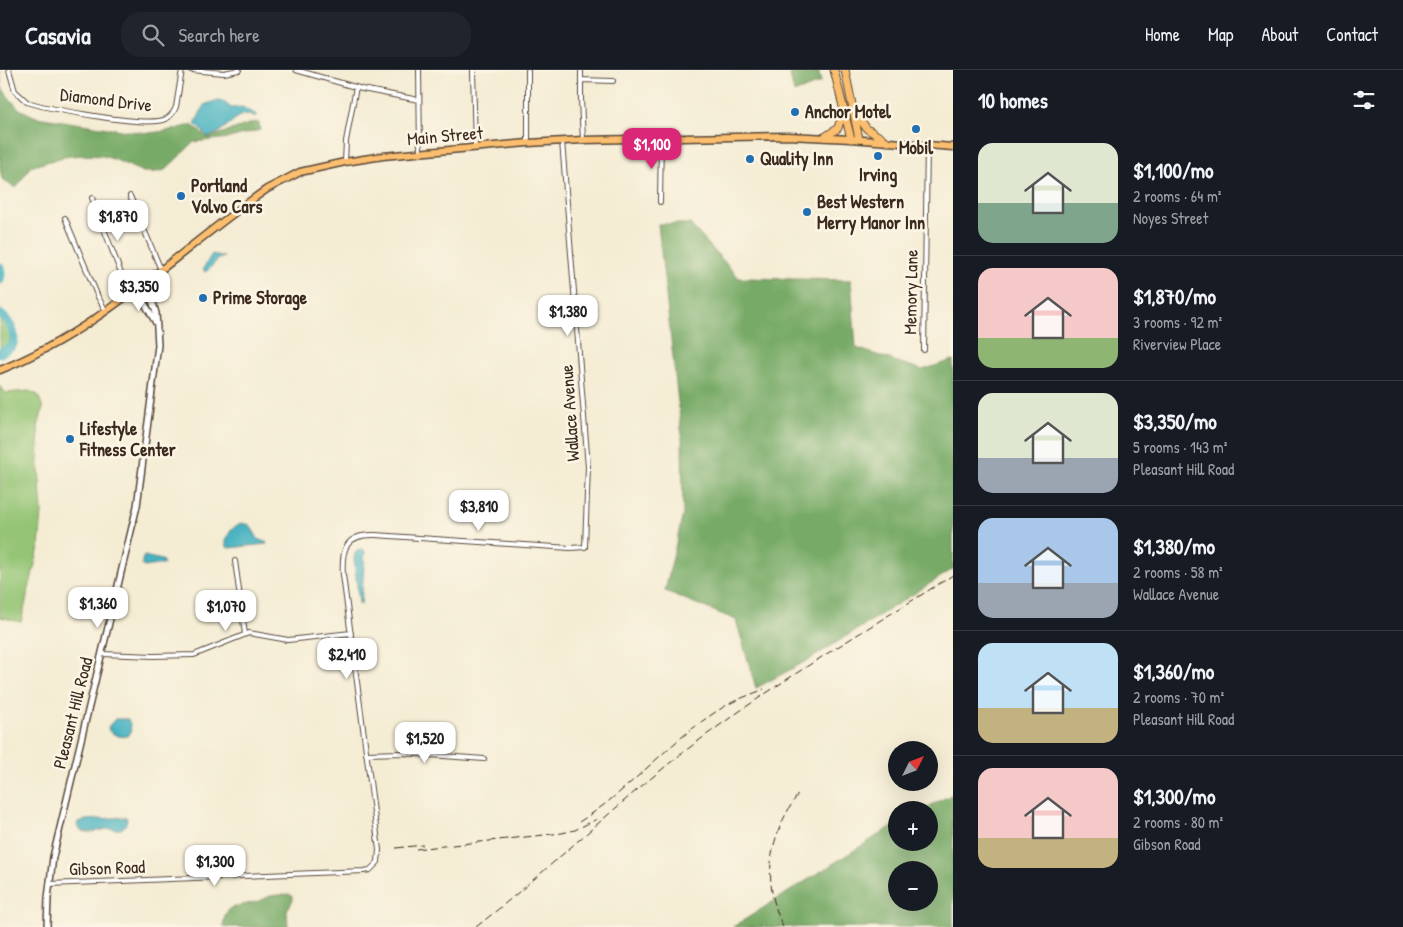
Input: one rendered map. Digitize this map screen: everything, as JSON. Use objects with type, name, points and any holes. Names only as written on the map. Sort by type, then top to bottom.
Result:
[{"type":"highway","points":[[825,138],[838,128],[844,113],[834,70]]},
{"type":"highway","points":[[845,70],[854,109],[855,139]]},
{"type":"highway","points":[[843,106],[855,139]]},
{"type":"highway","points":[[854,109],[867,129],[888,142]]},
{"type":"main road","name":"Main Street","points":[[1,370],[45,350],[81,329],[248,202],[275,184],[309,170],[345,162],[420,153],[584,140],[788,136],[953,147]]},
{"type":"street","name":"Diamond Drive","points":[[9,70],[15,91],[27,102],[127,120],[151,122],[166,119],[174,112],[182,70]]},
{"type":"street","points":[[191,70],[224,73],[239,70]]},
{"type":"street","points":[[296,70],[356,88],[419,100]]},
{"type":"street","points":[[419,70],[420,153]]},
{"type":"street","points":[[473,70],[475,148]]},
{"type":"street","points":[[528,70],[528,143]]},
{"type":"street","points":[[581,70],[580,99],[584,140]]},
{"type":"street","points":[[581,80],[613,81]]},
{"type":"street","points":[[345,162],[346,141],[356,88]]},
{"type":"street","points":[[660,202],[662,184],[661,139]]},
{"type":"street","name":"Wallace Avenue","points":[[351,633],[343,575],[344,553],[348,544],[362,535],[375,534],[570,548],[585,547],[588,467],[562,141]]},
{"type":"street","name":"Memory Lane","points":[[924,350],[927,145]]},
{"type":"street","points":[[130,196],[161,270]]},
{"type":"street","points":[[92,198],[129,294]]},
{"type":"street","points":[[65,218],[98,297],[106,311]]},
{"type":"street","name":"Pleasant Hill Road","points":[[47,927],[49,884],[53,857],[137,506],[158,355],[154,303],[146,281]]},
{"type":"street","name":"Pleasant Hill Road","points":[[136,289],[152,315],[157,328]]},
{"type":"street","points":[[234,561],[244,634]]},
{"type":"street","points":[[102,654],[194,655],[244,634],[253,633],[288,640],[351,633],[366,754],[402,753],[484,759]]},
{"type":"street","name":"Gibson Road","points":[[49,884],[364,871],[374,867],[379,860],[379,850],[366,754]]},
{"type":"green space","points":[[789,70],[818,70],[821,82],[794,93]]},
{"type":"green space","points":[[0,72],[2,88],[11,100],[21,110],[36,117],[149,133],[192,125],[208,138],[255,122],[259,123],[260,130],[229,138],[194,142],[165,170],[156,172],[143,172],[103,156],[63,157],[30,167],[16,188],[2,179],[0,168]]},
{"type":"green space","points":[[658,224],[690,224],[739,278],[851,280],[856,348],[922,370],[953,360],[953,569],[812,658],[756,688],[736,620],[665,591],[683,514],[682,437]]},
{"type":"green space","points":[[0,316],[8,327],[10,340],[7,348],[3,348],[0,351]]},
{"type":"green space","points":[[0,386],[6,393],[29,391],[38,395],[43,408],[38,427],[42,512],[39,547],[21,622],[0,617]]},
{"type":"green space","points":[[953,794],[953,927],[733,927],[888,829],[888,851],[938,851],[938,802]]},
{"type":"green space","points":[[289,894],[293,900],[287,910],[288,927],[223,927],[225,915],[230,908],[260,901],[270,896]]},
{"type":"water","points":[[215,101],[223,101],[231,108],[242,107],[257,115],[254,117],[245,114],[238,117],[218,133],[208,137],[195,124],[204,105]]},
{"type":"water","points":[[212,254],[224,257],[205,272],[203,269]]},
{"type":"water","points":[[241,523],[250,525],[258,539],[267,544],[229,548],[226,546],[230,532]]},
{"type":"water","points":[[363,549],[365,552],[361,605],[359,603],[354,559],[355,553]]},
{"type":"water","points":[[144,556],[162,560],[164,564],[144,567],[142,560]]},
{"type":"water","points":[[115,719],[128,719],[131,730],[127,736],[119,736],[109,731],[108,727]]},
{"type":"water","points":[[126,817],[125,826],[120,829],[87,832],[77,826],[78,822],[86,820]]},
{"type":"waterway","points":[[0,267],[0,280]]},
{"type":"waterway","points":[[0,314],[10,324],[14,337],[12,346],[0,353]]},
{"type":"railway","points":[[476,927],[620,804],[709,733],[799,672],[953,575]]},
{"type":"railway","points":[[579,822],[599,809],[671,746],[709,717],[733,702],[764,689]]},
{"type":"railway","points":[[783,927],[772,892],[771,858],[781,825],[799,793]]},
{"type":"railway","points":[[416,849],[562,833],[575,830],[597,819]]},
{"type":"railway","points":[[396,848],[423,845]]},
{"type":"place","name":"Anchor Motel","points":[[795,112]]},
{"type":"place","name":"Mobil","points":[[916,129]]},
{"type":"place","name":"Irving","points":[[878,156]]},
{"type":"place","name":"Quality Inn","points":[[750,159]]},
{"type":"place","name":"Portland Volvo Cars","points":[[181,196]]},
{"type":"place","name":"Best Western Merry Manor Inn","points":[[807,212]]},
{"type":"place","name":"Prime Storage","points":[[203,298]]},
{"type":"place","name":"Lifestyle Fitness Center","points":[[70,439]]}]
